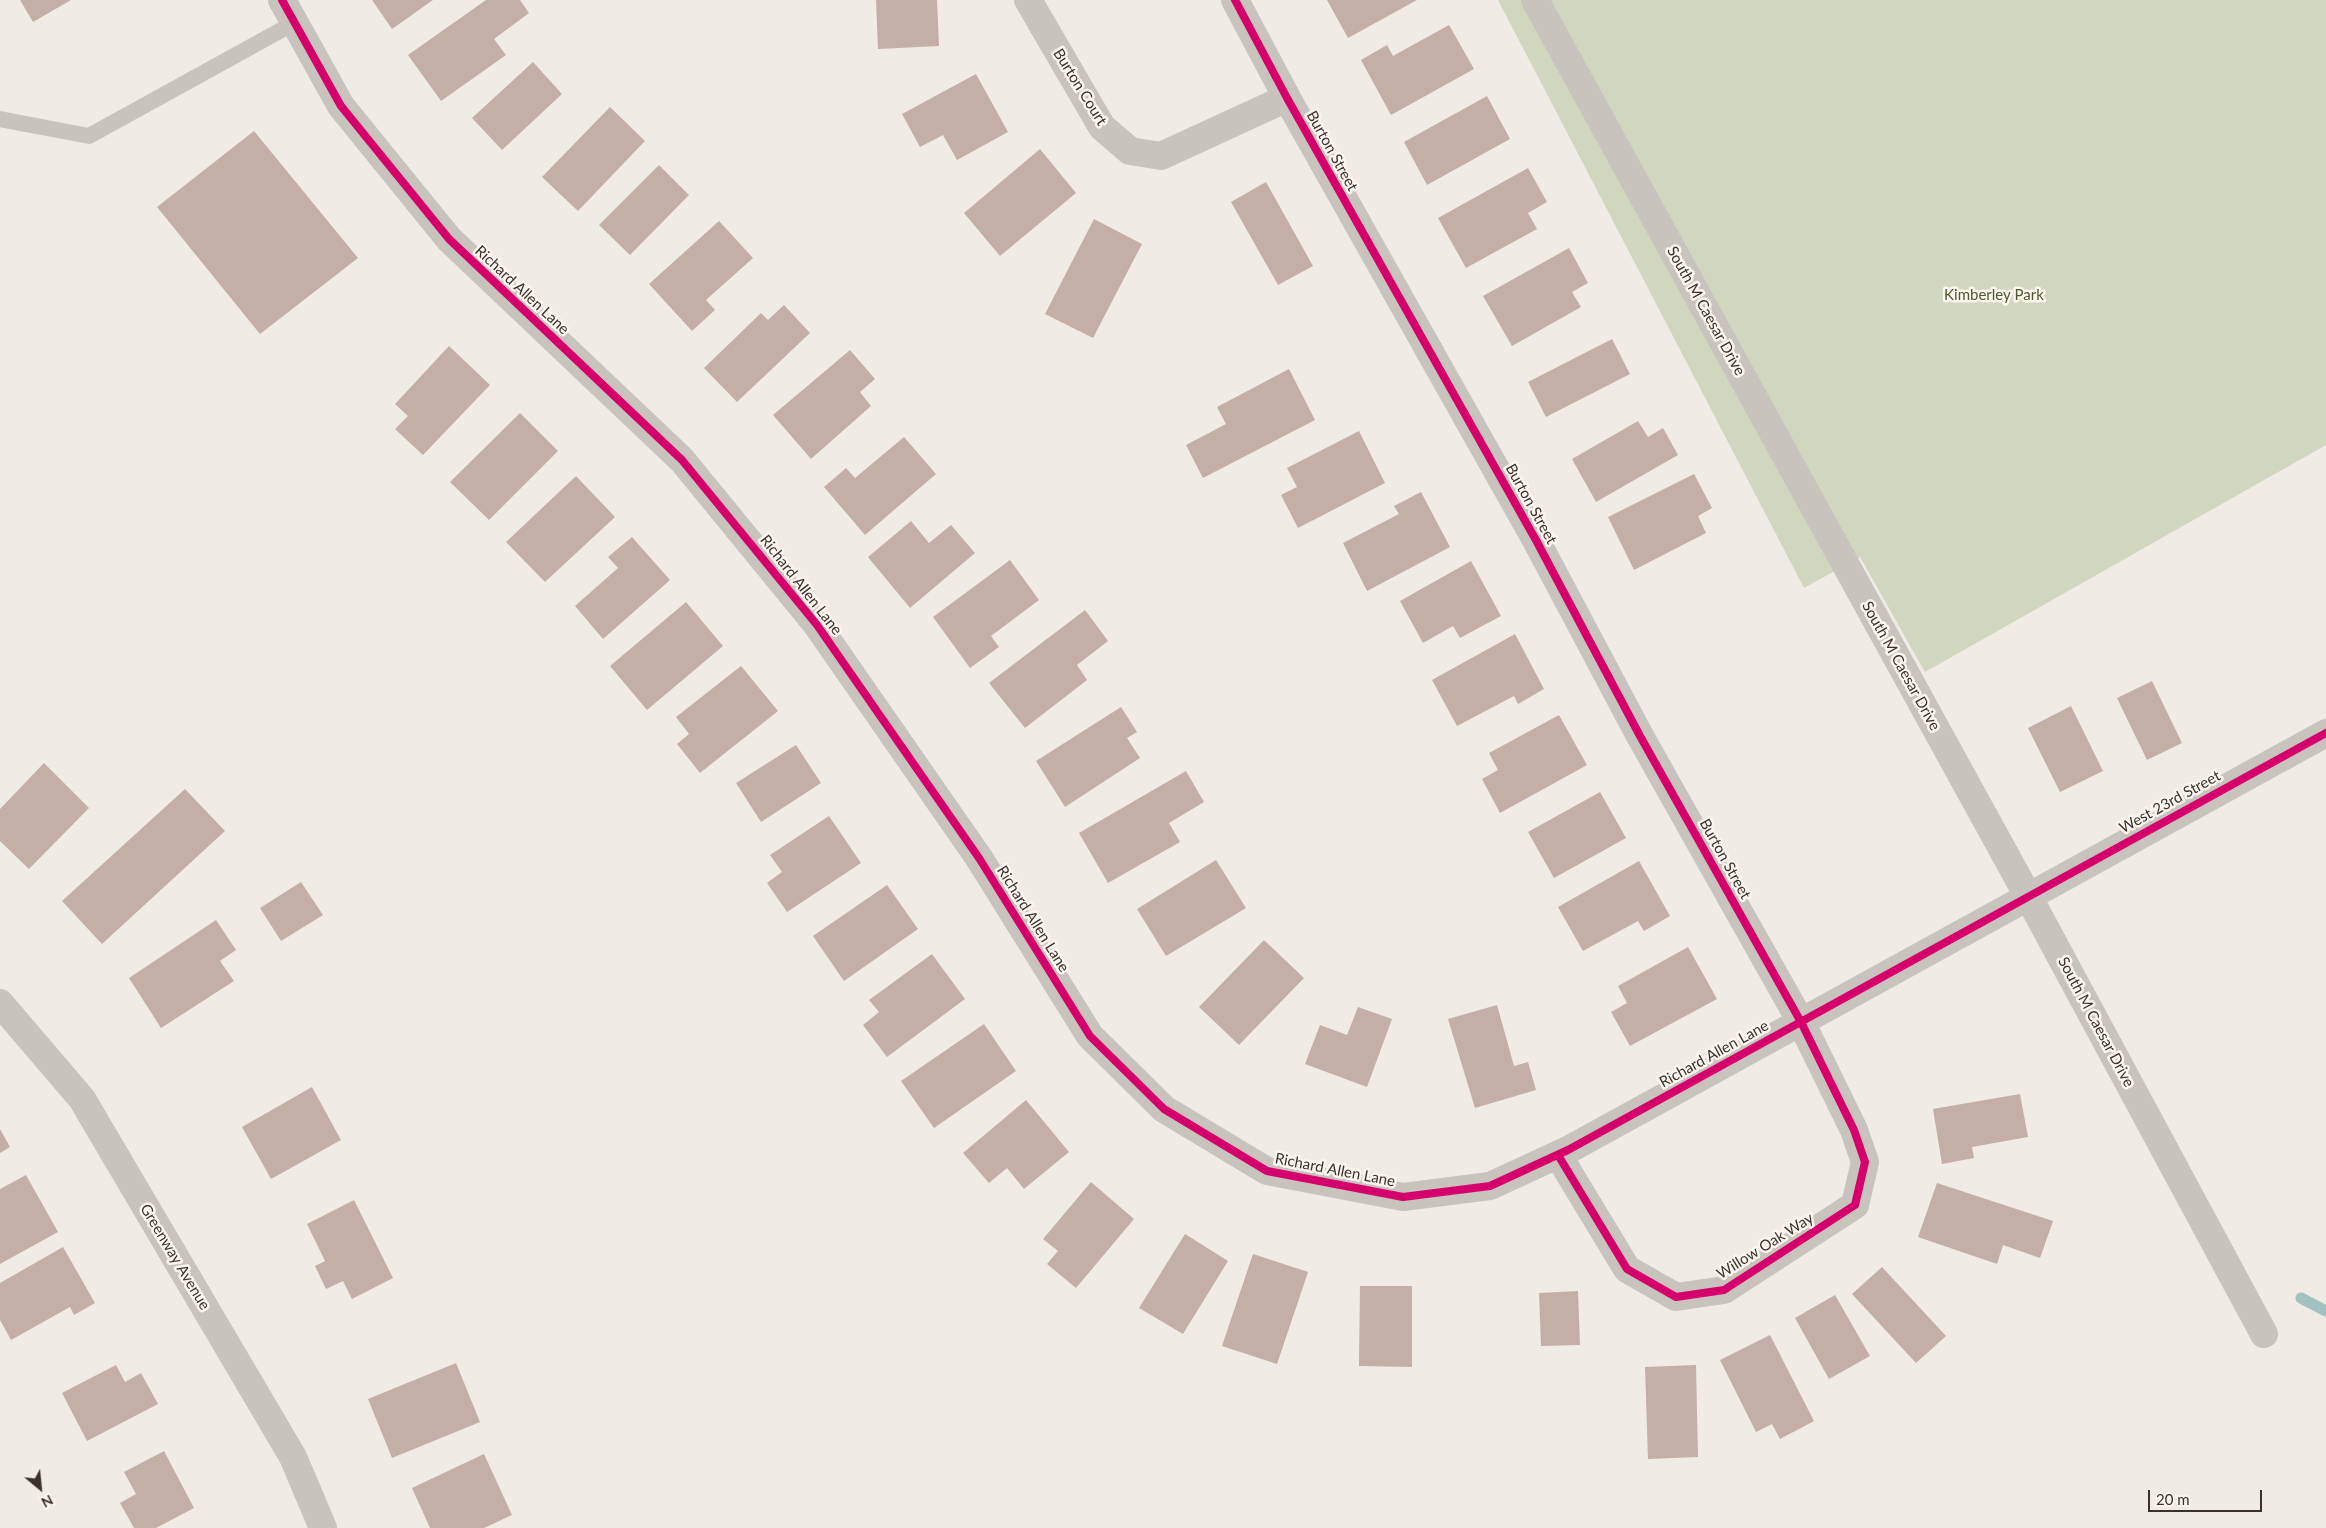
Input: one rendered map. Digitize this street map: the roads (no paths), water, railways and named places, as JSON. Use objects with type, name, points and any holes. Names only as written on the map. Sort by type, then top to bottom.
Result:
[{"type":"street","name":"Richard Allen Lane","points":[[282,0],[341,106],[449,240],[682,460],[817,625],[979,858],[1090,1036],[1164,1109],[1267,1171],[1403,1198],[1490,1186],[1558,1155],[2028,896]]},
{"type":"street","name":"Burton Court","points":[[1028,0],[1102,127],[1130,151],[1161,156],[1286,98]]},
{"type":"street","name":"Burton Street","points":[[1235,0],[1286,98],[1537,542],[1640,736],[1801,1022]]},
{"type":"street","name":"South M Caesar Drive","points":[[1535,0],[2028,896],[2264,1334]]},
{"type":"street","name":"West 23rd Street","points":[[2028,896],[2326,732]]},
{"type":"street","name":"Greenway Avenue","points":[[0,1003],[82,1099],[293,1457],[323,1528]]},
{"type":"street","name":"Willow Oak Way","points":[[1558,1155],[1627,1269],[1676,1297],[1724,1290],[1855,1205],[1865,1162],[1854,1130],[1801,1022]]},
{"type":"lane","points":[[0,119],[89,136],[294,23]]},
{"type":"waterway","points":[[2301,1298],[2326,1311]]},
{"type":"park label","name":"Kimberley Park","points":[[1994,295]]}]
